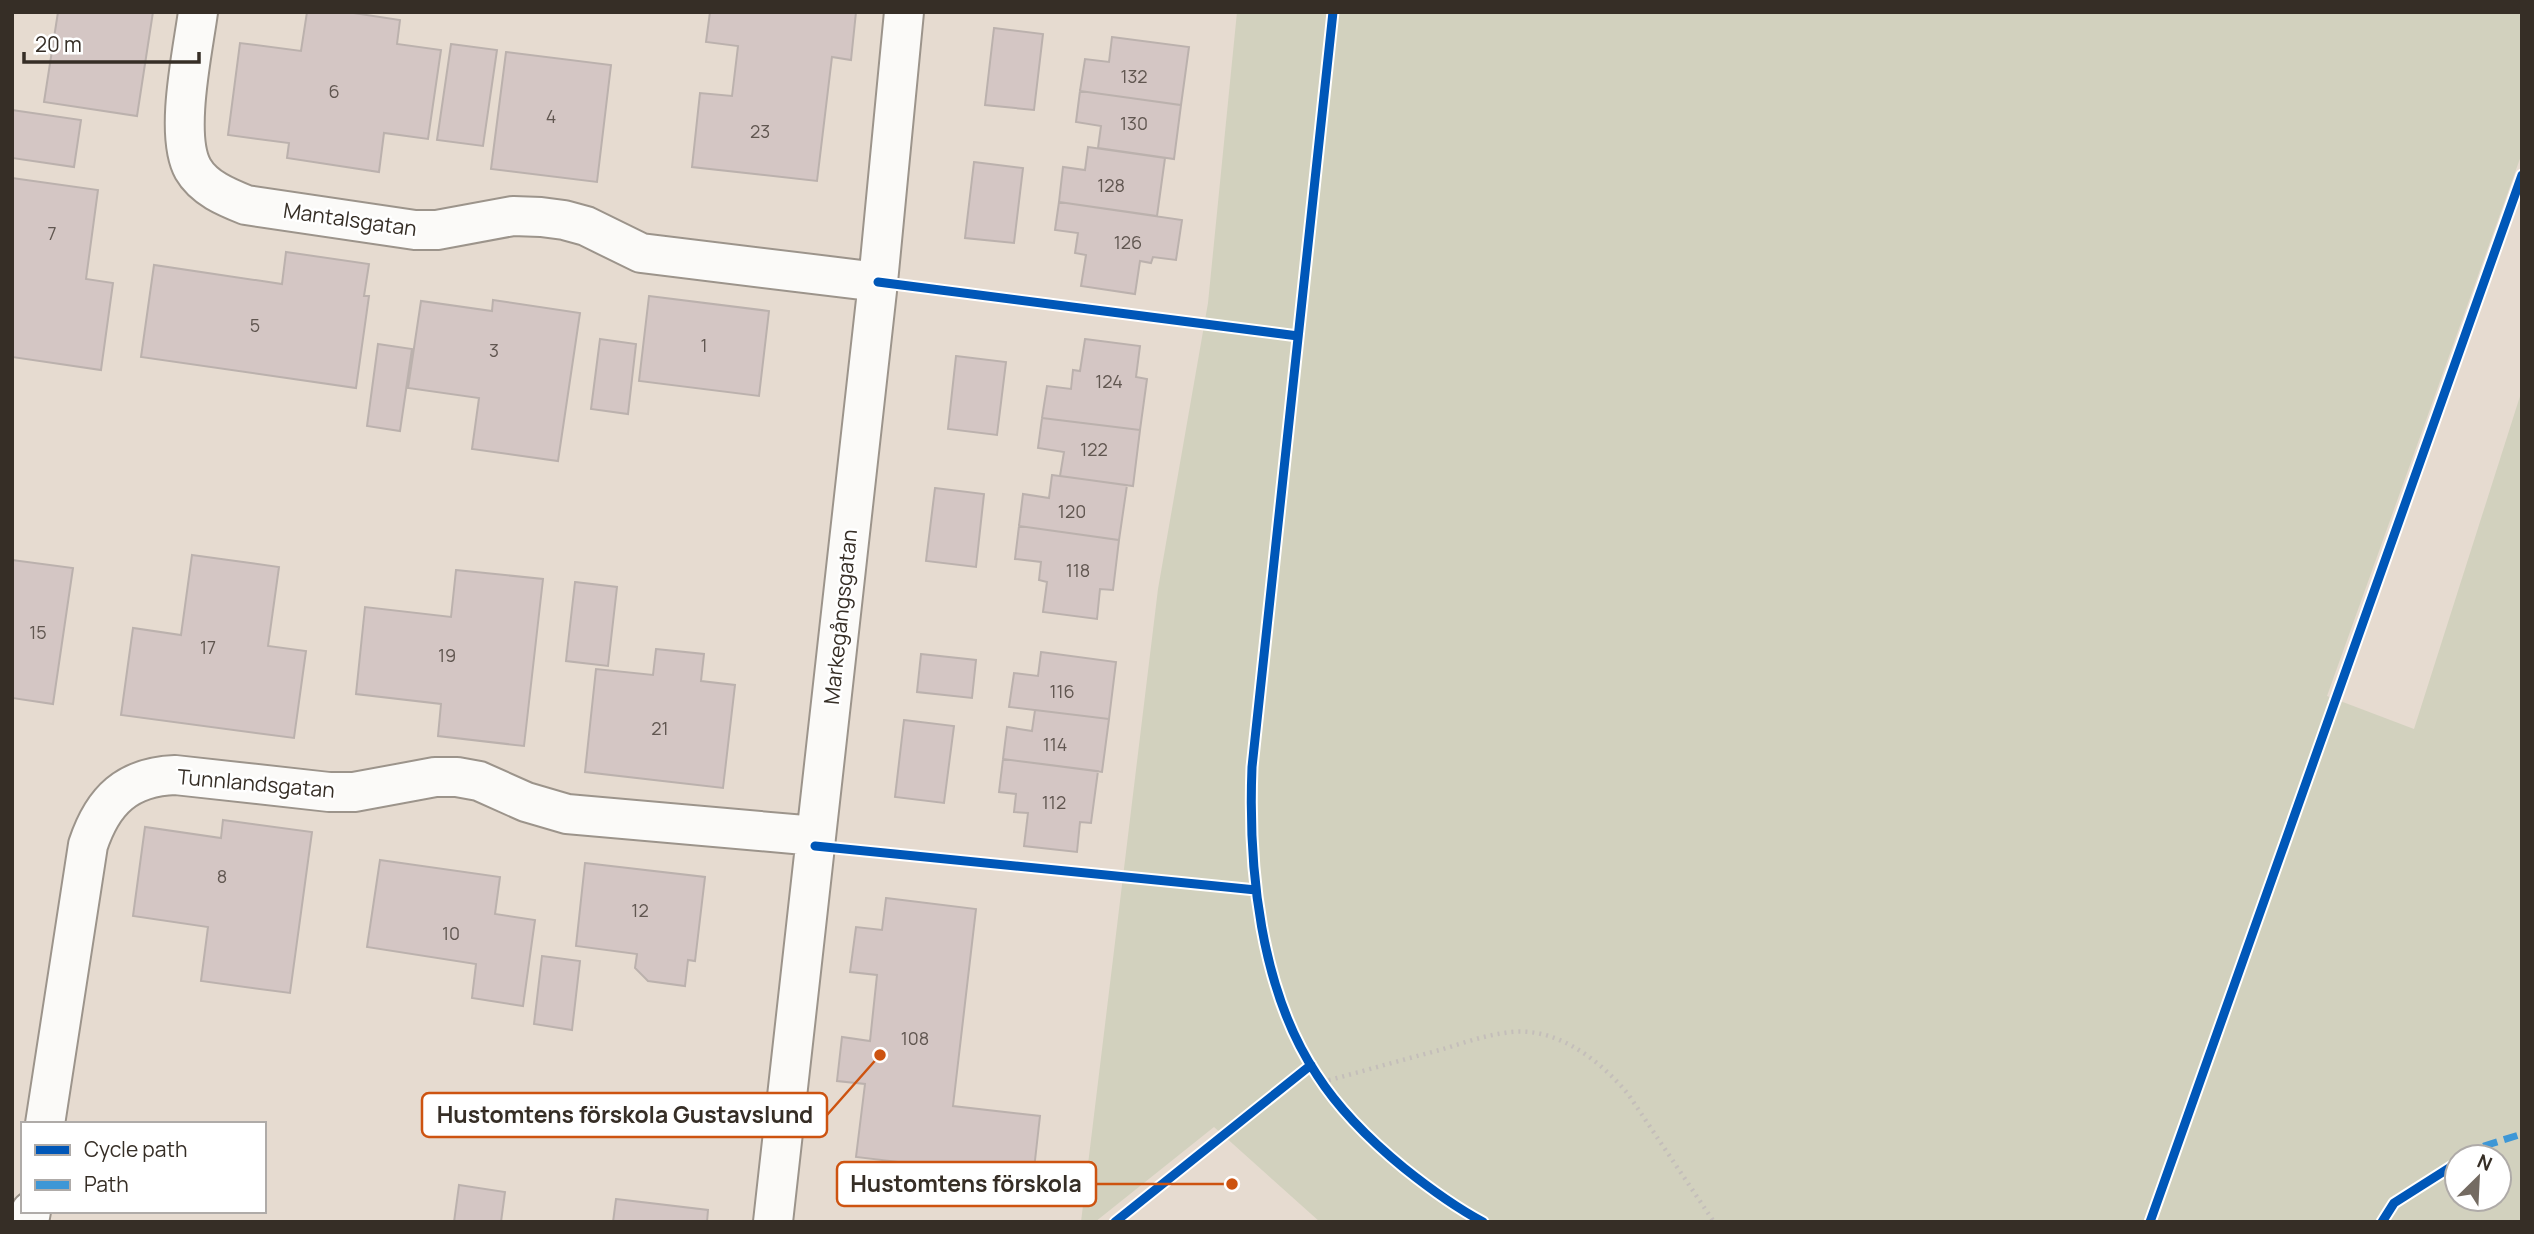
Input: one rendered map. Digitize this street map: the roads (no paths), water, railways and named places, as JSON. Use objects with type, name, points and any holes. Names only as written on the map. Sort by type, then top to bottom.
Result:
[{"type":"street","name":"Mantalsgatan","points":[[198,12],[184,125],[191,167],[220,195],[246,205],[415,230],[437,230],[513,216],[564,220],[586,226],[640,253],[878,282]]},
{"type":"street","name":"Markegångsgatan","points":[[772,1222],[878,282],[904,12]]},
{"type":"street","name":"Tunnlandsgatan","points":[[45,1122],[88,845],[100,815],[135,782],[151,776],[175,775],[329,792],[354,792],[435,777],[457,777],[479,781],[526,802],[567,814],[816,836]]},
{"type":"place","name":"Hustomtens förskola Gustavslund","points":[[880,1055]]},
{"type":"place","name":"Hustomtens förskola","points":[[1232,1184]]}]
